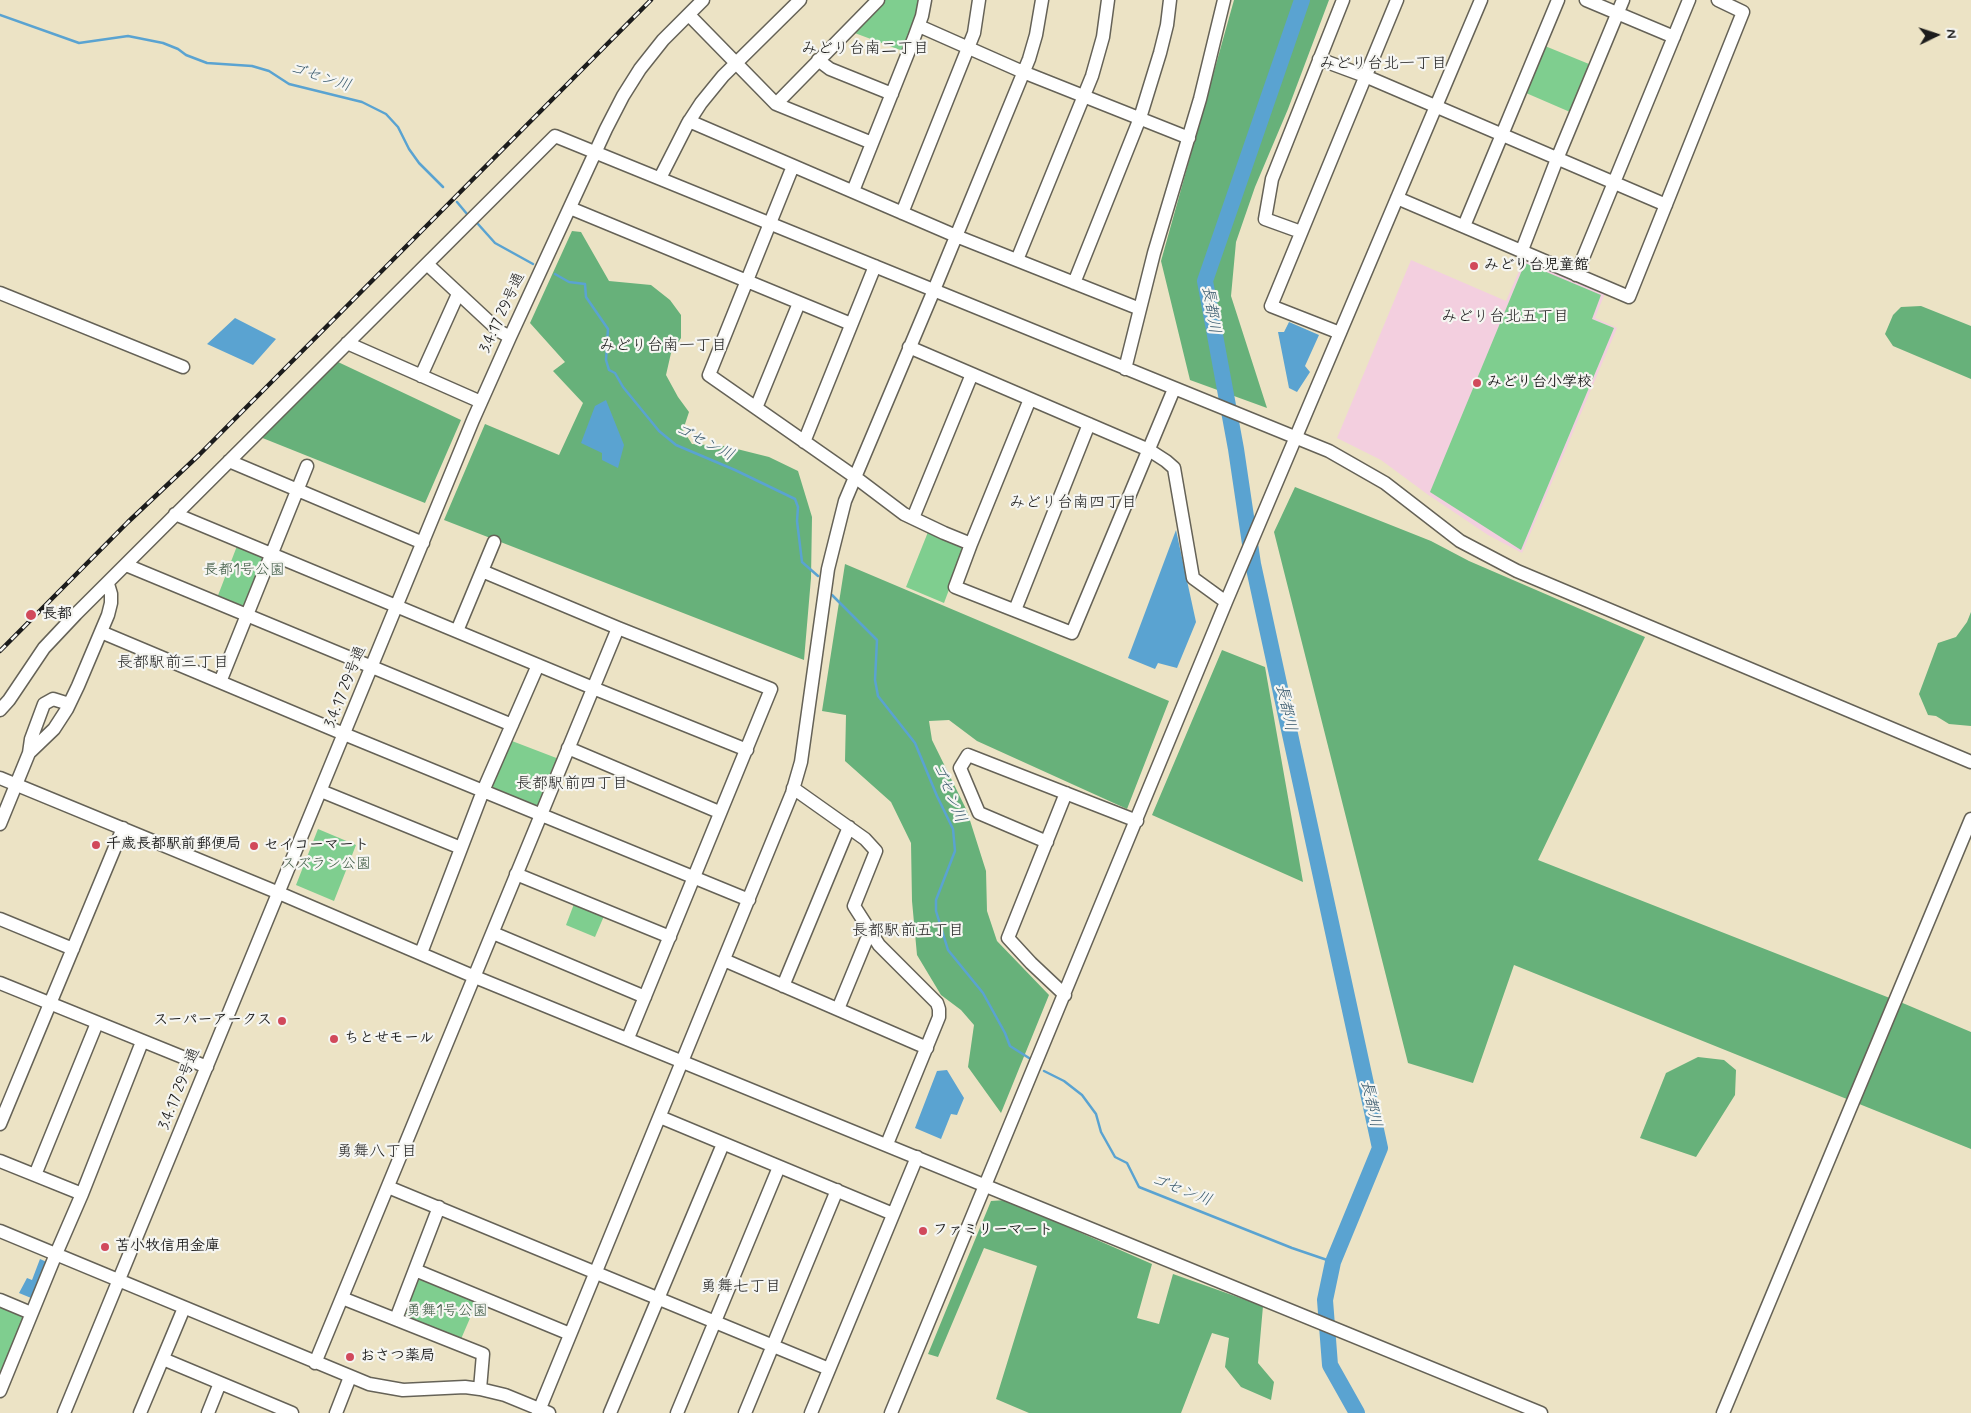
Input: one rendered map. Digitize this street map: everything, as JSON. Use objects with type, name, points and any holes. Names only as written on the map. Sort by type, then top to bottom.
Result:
[{"type":"street","name":"3.4.17 29号通","points":[[64,1413],[481,402],[510,337],[618,104],[636,76],[664,40],[703,0]]},
{"type":"street","points":[[660,178],[700,103],[800,0]]},
{"type":"street","points":[[776,104],[878,0]]},
{"type":"street","points":[[852,191],[919,26],[925,0]]},
{"type":"street","points":[[902,213],[969,47],[974,33],[979,0]]},
{"type":"street","points":[[0,1231],[315,1363],[374,1385],[403,1390],[480,1389],[505,1395],[543,1412],[570,1334],[749,900],[793,788],[801,762],[828,569],[845,501],[1023,72],[1036,35],[1042,0]]},
{"type":"street","points":[[1017,260],[1092,76],[1100,49],[1108,0]]},
{"type":"street","points":[[1074,283],[1140,118],[1160,53],[1167,25],[1170,0]]},
{"type":"street","points":[[1125,369],[1154,253],[1189,138],[1224,0]]},
{"type":"street","points":[[1301,232],[1266,220],[1272,179],[1343,0]]},
{"type":"street","points":[[1340,333],[1271,306],[1397,0]]},
{"type":"street","points":[[891,1413],[1226,602],[1481,0]]},
{"type":"street","points":[[1464,226],[1558,0]]},
{"type":"street","points":[[1586,0],[1674,37]]},
{"type":"street","points":[[1522,250],[1557,158],[1623,0]]},
{"type":"street","points":[[1576,275],[1689,0]]},
{"type":"street","points":[[1397,198],[1629,297],[1743,12],[1718,0]]},
{"type":"street","points":[[689,15],[776,104],[872,143]]},
{"type":"street","points":[[919,26],[1023,72],[1189,138]]},
{"type":"street","points":[[1320,59],[1366,76],[1666,205]]},
{"type":"street","points":[[818,60],[830,69],[892,94]]},
{"type":"street","points":[[689,121],[956,236],[1140,309]]},
{"type":"street","points":[[0,710],[9,700],[44,648],[76,614],[555,136],[1329,451],[1385,483],[1460,541],[1517,571],[1971,762]]},
{"type":"street","points":[[793,166],[709,375],[855,477],[884,500],[913,518],[971,544]]},
{"type":"street","points":[[570,208],[851,324]]},
{"type":"street","points":[[427,264],[499,332],[510,337]]},
{"type":"street","points":[[804,442],[875,266]]},
{"type":"street","points":[[0,293],[183,367]]},
{"type":"street","points":[[421,376],[458,294]]},
{"type":"street","points":[[756,408],[799,303]]},
{"type":"street","points":[[347,343],[481,402]]},
{"type":"street","points":[[910,347],[1149,450],[1166,460],[1174,468],[1194,578],[1226,602]]},
{"type":"street","points":[[913,518],[972,374]]},
{"type":"street","points":[[1030,399],[955,586],[1072,633],[1174,389]]},
{"type":"street","points":[[1015,610],[1090,424]]},
{"type":"street","points":[[229,461],[423,543]]},
{"type":"street","points":[[220,682],[307,466]]},
{"type":"street","points":[[175,514],[747,750]]},
{"type":"street","points":[[457,631],[494,542]]},
{"type":"street","points":[[126,565],[512,725]]},
{"type":"street","points":[[482,570],[618,628],[771,688],[628,1038]]},
{"type":"street","points":[[29,753],[54,729],[69,704],[101,632],[111,603],[108,584]]},
{"type":"street","points":[[315,1363],[618,628]]},
{"type":"street","points":[[101,632],[749,900]]},
{"type":"street","points":[[421,952],[483,791],[538,665]]},
{"type":"street","points":[[0,824],[29,753],[31,739],[44,704],[53,699],[69,704]]},
{"type":"street","points":[[568,748],[719,812]]},
{"type":"street","points":[[1047,842],[978,814],[960,768],[968,755],[1137,821]]},
{"type":"street","points":[[0,778],[421,952],[475,977],[683,1060],[1541,1413]]},
{"type":"street","points":[[793,788],[865,839],[876,851],[854,906],[879,945],[937,1003],[939,1017],[886,1144]]},
{"type":"street","points":[[321,791],[461,848]]},
{"type":"street","points":[[1065,995],[1008,938],[1066,793]]},
{"type":"street","points":[[1723,1413],[1971,819]]},
{"type":"street","points":[[783,986],[848,827]]},
{"type":"street","points":[[0,1124],[123,828]]},
{"type":"street","points":[[516,874],[670,937]]},
{"type":"street","points":[[0,919],[73,949]]},
{"type":"street","points":[[492,933],[645,997]]},
{"type":"street","points":[[838,1009],[866,941],[872,934]]},
{"type":"street","points":[[724,960],[926,1048]]},
{"type":"street","points":[[0,983],[206,1067]]},
{"type":"street","points":[[35,1175],[97,1023]]},
{"type":"street","points":[[0,1391],[82,1194],[142,1042]]},
{"type":"street","points":[[660,1117],[893,1214]]},
{"type":"street","points":[[610,1413],[723,1144]]},
{"type":"street","points":[[810,1413],[917,1157]]},
{"type":"street","points":[[0,1161],[82,1194]]},
{"type":"street","points":[[677,1413],[779,1167]]},
{"type":"street","points":[[388,1186],[829,1369]]},
{"type":"street","points":[[745,1413],[837,1190]]},
{"type":"street","points":[[396,1319],[439,1207]]},
{"type":"street","points":[[415,1270],[570,1334]]},
{"type":"street","points":[[342,1298],[483,1354],[480,1389]]},
{"type":"street","points":[[0,1300],[31,1313]]},
{"type":"street","points":[[140,1413],[184,1308]]},
{"type":"street","points":[[163,1359],[220,1383],[272,1409],[292,1413]]},
{"type":"street","points":[[336,1413],[350,1377]]},
{"type":"street","points":[[208,1413],[220,1383]]},
{"type":"shaded area","name":"みどり台小学校","points":[[1411,260],[1506,301],[1524,260],[1605,293],[1595,318],[1617,328],[1522,553],[1488,535],[1381,460],[1337,438]]},
{"type":"green space","points":[[884,0],[921,0],[919,12],[903,51],[852,32]]},
{"type":"green space","points":[[1234,0],[1329,0],[1288,109],[1255,187],[1236,242],[1231,296],[1267,408],[1190,380],[1161,261]]},
{"type":"green space","points":[[1545,46],[1589,64],[1570,112],[1526,93]]},
{"type":"green space","points":[[572,231],[581,232],[609,281],[651,285],[670,300],[681,315],[681,338],[671,353],[666,375],[689,412],[683,430],[692,444],[725,446],[769,457],[798,471],[812,517],[811,578],[804,660],[444,520],[485,424],[559,455],[583,403],[553,371],[565,362],[530,323]]},
{"type":"green space","points":[[1525,263],[1601,295],[1592,319],[1614,328],[1521,550],[1430,492]]},
{"type":"green space","points":[[1921,306],[1971,326],[1971,379],[1893,346],[1885,334],[1893,315],[1901,307]]},
{"type":"green space","points":[[338,362],[461,420],[425,503],[260,437]]},
{"type":"green space","points":[[1295,487],[1431,541],[1469,561],[1645,637],[1538,860],[1905,1004],[1971,1032],[1971,1149],[1514,965],[1473,1083],[1408,1063],[1274,532]]},
{"type":"green space","points":[[928,532],[965,547],[944,603],[906,587]]},
{"type":"green space","name":"長都1号公園","points":[[237,546],[266,558],[245,609],[217,598]]},
{"type":"green space","points":[[845,564],[1169,701],[1127,809],[977,741],[949,720],[929,721],[932,740],[967,811],[986,871],[987,911],[997,941],[1049,995],[1001,1113],[968,1067],[974,1025],[961,1010],[941,995],[917,955],[912,901],[911,843],[891,802],[845,761],[846,715],[822,711]]},
{"type":"green space","points":[[1971,612],[1971,726],[1949,724],[1936,716],[1928,715],[1919,694],[1938,643],[1956,637],[1967,622]]},
{"type":"green space","points":[[1222,650],[1265,667],[1303,882],[1152,815]]},
{"type":"green space","points":[[512,741],[559,759],[539,807],[492,787]]},
{"type":"green space","name":"スズラン公園","points":[[318,829],[356,845],[334,901],[296,885]]},
{"type":"green space","points":[[574,904],[604,916],[595,937],[566,925]]},
{"type":"green space","points":[[1698,1057],[1724,1060],[1736,1070],[1735,1095],[1696,1157],[1640,1138],[1666,1073]]},
{"type":"green space","points":[[1006,1200],[1152,1264],[1137,1318],[1159,1324],[1173,1274],[1263,1306],[1258,1363],[1274,1382],[1271,1400],[1241,1387],[1225,1367],[1229,1338],[1212,1333],[1181,1413],[1029,1413],[996,1399],[1037,1266],[984,1248],[938,1357],[928,1354],[991,1201]]},
{"type":"green space","name":"勇舞1号公園","points":[[418,1279],[477,1302],[461,1339],[403,1316]]},
{"type":"green space","points":[[0,1306],[25,1316],[0,1378]]},
{"type":"water","points":[[235,318],[276,339],[253,365],[207,344]]},
{"type":"water","points":[[1289,322],[1319,335],[1305,366],[1310,372],[1297,392],[1289,388],[1278,332],[1284,332]]},
{"type":"water","points":[[606,400],[624,445],[618,468],[602,460],[602,453],[581,443],[595,406]]},
{"type":"water","points":[[1176,530],[1196,622],[1177,668],[1158,663],[1155,669],[1128,658]]},
{"type":"water","points":[[947,1070],[964,1098],[957,1115],[951,1114],[941,1139],[915,1128],[937,1071]]},
{"type":"water","points":[[40,1259],[51,1264],[36,1300],[19,1293],[27,1278],[32,1280]]},
{"type":"waterway","name":"長都川","points":[[1302,0],[1205,281],[1236,449],[1253,564],[1380,1148],[1333,1262],[1325,1300],[1330,1365],[1357,1413]]},
{"type":"waterway","name":"ゴセン川","points":[[0,15],[79,43],[128,36],[163,43],[207,63],[252,66],[269,71],[289,84],[362,102],[386,114],[398,127],[409,149],[419,163],[443,187]]},
{"type":"waterway","name":"ゴセン川","points":[[457,202],[467,214]]},
{"type":"waterway","name":"ゴセン川","points":[[478,224],[495,243],[533,264]]},
{"type":"waterway","name":"ゴセン川","points":[[555,274],[569,282],[585,284],[586,297],[608,329],[606,360],[609,370],[615,373],[623,387],[659,431],[676,445],[735,470],[795,499],[798,507],[797,521],[802,562],[818,576]]},
{"type":"waterway","name":"ゴセン川","points":[[832,595],[877,640],[875,680],[878,696],[915,743],[953,829],[955,851],[936,900],[936,911],[948,950],[983,993],[1010,1046],[1029,1058]]},
{"type":"waterway","name":"ゴセン川","points":[[1044,1071],[1064,1081],[1082,1095],[1096,1114],[1101,1132],[1115,1157],[1127,1163],[1139,1187],[1292,1248],[1333,1262]]},
{"type":"railway","points":[[0,651],[128,522],[199,455],[651,0]]},
{"type":"place","name":"みどり台児童館","points":[[1474,266]]},
{"type":"place","name":"みどり台小学校","points":[[1477,383]]},
{"type":"place","name":"長都","points":[[31,615]]},
{"type":"place","name":"千歳長都駅前郵便局","points":[[96,845]]},
{"type":"place","name":"セイコーマート","points":[[254,846]]},
{"type":"place","name":"スーパーアークス","points":[[282,1021]]},
{"type":"place","name":"ちとせモール","points":[[334,1039]]},
{"type":"place","name":"ファミリーマート","points":[[923,1231]]},
{"type":"place","name":"苫小牧信用金庫","points":[[105,1247]]},
{"type":"place","name":"おさつ薬局","points":[[350,1357]]},
{"type":"district","name":"みどり台南二丁目","points":[[865,50]]},
{"type":"district","name":"みどり台北一丁目","points":[[1383,65]]},
{"type":"district","name":"みどり台北五丁目","points":[[1505,318]]},
{"type":"district","name":"みどり台南一丁目","points":[[663,347]]},
{"type":"district","name":"みどり台南四丁目","points":[[1073,504]]},
{"type":"district","name":"長都駅前三丁目","points":[[173,664]]},
{"type":"district","name":"長都駅前四丁目","points":[[572,785]]},
{"type":"district","name":"長都駅前五丁目","points":[[908,932]]},
{"type":"district","name":"勇舞八丁目","points":[[377,1153]]},
{"type":"district","name":"勇舞七丁目","points":[[741,1288]]}]
